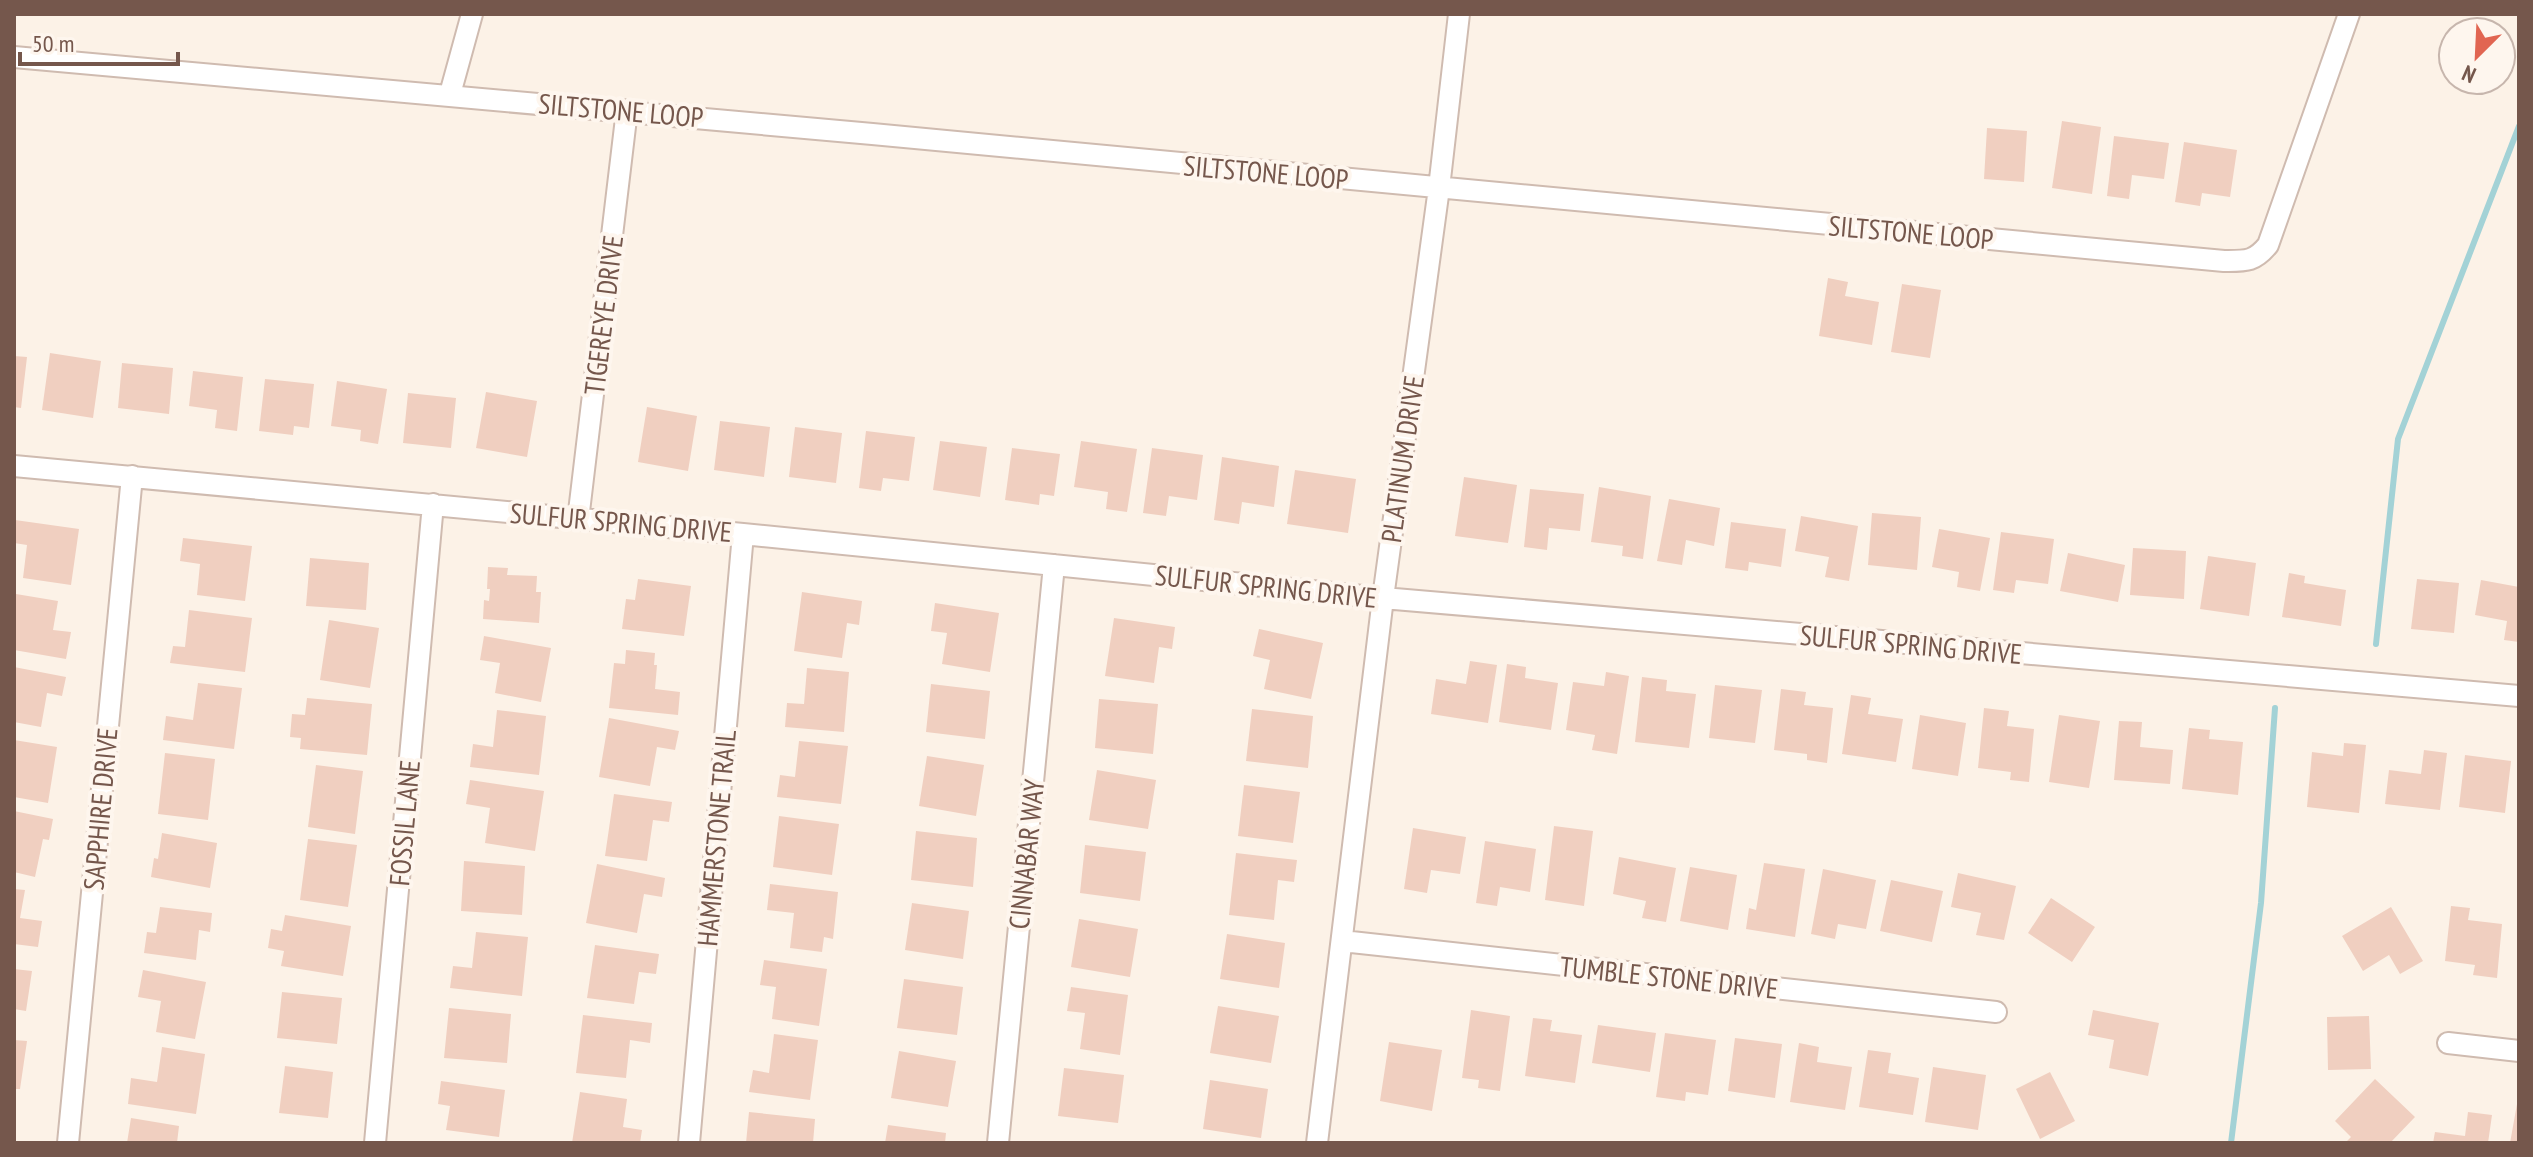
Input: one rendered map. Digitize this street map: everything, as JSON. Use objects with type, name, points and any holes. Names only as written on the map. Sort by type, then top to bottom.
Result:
[{"type":"street","points":[[450,94],[472,14]]},
{"type":"street","name":"PLATINUM DRIVE","points":[[1317,1143],[1383,598],[1439,188],[1459,14]]},
{"type":"street","name":"SILTSTONE LOOP","points":[[14,57],[627,110],[2246,261],[2258,257],[2268,245],[2349,14]]},
{"type":"street","name":"TIGEREYE DRIVE","points":[[578,520],[627,110]]},
{"type":"street","name":"SULFUR SPRING DRIVE","points":[[14,466],[1383,598],[2519,696]]},
{"type":"street","name":"SAPPHIRE DRIVE","points":[[68,1143],[132,476]]},
{"type":"street","name":"FOSSIL LANE","points":[[375,1143],[433,504]]},
{"type":"street","name":"HAMMERSTONE TRAIL","points":[[689,1143],[743,534]]},
{"type":"street","name":"CINNABAR WAY","points":[[998,1143],[1054,565]]},
{"type":"street","name":"TUMBLE STONE DRIVE","points":[[1342,941],[1996,1012]]},
{"type":"street","points":[[2448,1043],[2519,1051]]},
{"type":"building","points":[[2062,121],[2101,127],[2092,194],[2052,188]]},
{"type":"building","points":[[1987,128],[2027,131],[2024,182],[1984,179]]},
{"type":"building","points":[[2114,136],[2169,143],[2164,179],[2132,175],[2129,199],[2107,196]]},
{"type":"building","points":[[2184,142],[2237,150],[2230,197],[2202,193],[2200,206],[2175,202]]},
{"type":"building","points":[[1828,278],[1848,282],[1845,296],[1879,302],[1872,345],[1819,336]]},
{"type":"building","points":[[1902,284],[1941,290],[1930,358],[1891,352]]},
{"type":"building","points":[[50,353],[101,361],[93,418],[42,410]]},
{"type":"building","points":[[14,356],[27,357],[21,408],[14,407]]},
{"type":"building","points":[[122,363],[173,368],[169,414],[118,408]]},
{"type":"building","points":[[193,371],[243,377],[237,431],[215,428],[217,410],[189,406]]},
{"type":"building","points":[[265,379],[314,384],[309,428],[294,426],[293,435],[259,431]]},
{"type":"building","points":[[337,381],[387,389],[378,444],[360,441],[361,430],[331,426]]},
{"type":"building","points":[[486,392],[537,401],[527,457],[476,448]]},
{"type":"building","points":[[408,393],[456,398],[451,448],[403,443]]},
{"type":"building","points":[[647,407],[697,416],[688,471],[638,462]]},
{"type":"building","points":[[720,421],[770,427],[764,477],[714,470]]},
{"type":"building","points":[[795,427],[842,433],[836,483],[789,477]]},
{"type":"building","points":[[866,431],[915,437],[909,481],[883,478],[881,491],[859,488]]},
{"type":"building","points":[[940,441],[987,447],[980,497],[933,490]]},
{"type":"building","points":[[1081,441],[1137,449],[1127,512],[1106,509],[1108,492],[1074,487]]},
{"type":"building","points":[[1012,448],[1060,454],[1054,496],[1040,494],[1039,505],[1005,500]]},
{"type":"building","points":[[1152,448],[1203,455],[1197,500],[1169,496],[1166,516],[1143,513]]},
{"type":"building","points":[[1222,457],[1279,466],[1274,507],[1242,502],[1239,524],[1214,520]]},
{"type":"building","points":[[1295,470],[1356,479],[1348,533],[1287,524]]},
{"type":"building","points":[[1464,477],[1517,485],[1508,543],[1455,536]]},
{"type":"building","points":[[1599,487],[1651,496],[1643,559],[1622,556],[1623,546],[1591,542]]},
{"type":"building","points":[[1530,489],[1584,494],[1580,531],[1549,528],[1547,550],[1524,547]]},
{"type":"building","points":[[1669,499],[1720,508],[1714,546],[1686,540],[1682,565],[1657,561]]},
{"type":"building","points":[[1872,513],[1921,517],[1917,570],[1868,565]]},
{"type":"building","points":[[1801,516],[1858,526],[1849,581],[1825,577],[1829,557],[1795,551]]},
{"type":"building","points":[[15,520],[79,529],[71,585],[23,578],[27,545],[14,543]]},
{"type":"building","points":[[1731,522],[1786,529],[1781,567],[1749,562],[1748,571],[1725,568]]},
{"type":"building","points":[[1939,529],[1990,538],[1980,591],[1957,587],[1959,572],[1932,567]]},
{"type":"building","points":[[2001,532],[2054,539],[2048,584],[2016,580],[2014,593],[1993,590]]},
{"type":"building","points":[[183,538],[252,546],[245,601],[197,595],[200,564],[180,561]]},
{"type":"building","points":[[2133,548],[2186,551],[2184,599],[2130,595]]},
{"type":"building","points":[[2068,553],[2125,565],[2118,602],[2060,591]]},
{"type":"building","points":[[2208,556],[2256,563],[2249,616],[2200,609]]},
{"type":"building","points":[[310,558],[369,563],[366,610],[306,606]]},
{"type":"building","points":[[488,567],[508,568],[507,575],[537,576],[536,592],[541,592],[539,623],[483,619],[484,600],[489,601]]},
{"type":"building","points":[[2289,573],[2305,576],[2304,583],[2346,590],[2341,626],[2282,617]]},
{"type":"building","points":[[638,579],[691,586],[684,636],[622,629],[626,599],[635,600]]},
{"type":"building","points":[[2417,579],[2459,583],[2454,633],[2411,629]]},
{"type":"building","points":[[2481,580],[2519,587],[2519,642],[2504,640],[2507,621],[2475,615]]},
{"type":"building","points":[[802,592],[862,601],[859,625],[847,623],[842,658],[794,651]]},
{"type":"building","points":[[16,594],[58,601],[53,630],[71,632],[66,659],[14,650]]},
{"type":"building","points":[[935,603],[999,613],[990,672],[942,664],[947,633],[931,631]]},
{"type":"building","points":[[189,610],[252,618],[245,672],[170,663],[173,646],[185,647]]},
{"type":"building","points":[[1114,618],[1175,627],[1172,649],[1159,647],[1154,683],[1105,676]]},
{"type":"building","points":[[329,620],[379,628],[370,688],[320,680]]},
{"type":"building","points":[[1259,629],[1323,643],[1311,699],[1264,689],[1270,660],[1253,656]]},
{"type":"building","points":[[484,636],[551,648],[541,702],[495,693],[500,663],[480,660]]},
{"type":"building","points":[[626,650],[655,653],[655,689],[680,692],[678,715],[609,708],[614,663],[625,664]]},
{"type":"building","points":[[1470,661],[1497,665],[1488,723],[1431,714],[1436,679],[1466,684]]},
{"type":"building","points":[[1507,664],[1526,667],[1525,678],[1558,683],[1551,730],[1499,722]]},
{"type":"building","points":[[14,667],[66,677],[62,696],[47,693],[41,727],[14,722]]},
{"type":"building","points":[[807,668],[849,672],[844,732],[785,727],[787,703],[804,704]]},
{"type":"building","points":[[1606,672],[1629,676],[1617,754],[1592,750],[1595,735],[1566,730],[1573,682],[1604,686]]},
{"type":"building","points":[[1642,677],[1667,680],[1666,691],[1696,694],[1689,748],[1635,742]]},
{"type":"building","points":[[198,683],[242,688],[234,749],[163,740],[166,716],[193,720]]},
{"type":"building","points":[[931,684],[990,691],[985,739],[926,732]]},
{"type":"building","points":[[1715,685],[1762,690],[1755,743],[1709,738]]},
{"type":"building","points":[[1781,689],[1806,692],[1804,705],[1833,708],[1827,763],[1807,760],[1807,754],[1774,750]]},
{"type":"building","points":[[1851,695],[1871,698],[1868,714],[1903,719],[1896,762],[1842,754]]},
{"type":"building","points":[[307,698],[372,704],[367,755],[300,749],[301,738],[290,737],[292,714],[305,715]]},
{"type":"building","points":[[1099,699],[1158,704],[1153,754],[1095,748]]},
{"type":"building","points":[[1984,708],[2009,711],[2007,726],[2034,729],[2029,782],[2010,780],[2011,772],[1978,768]]},
{"type":"building","points":[[1252,709],[1313,716],[1308,768],[1246,761]]},
{"type":"building","points":[[497,710],[546,716],[539,775],[470,767],[473,744],[493,747]]},
{"type":"building","points":[[1920,715],[1966,723],[1958,776],[1912,769]]},
{"type":"building","points":[[2059,715],[2100,721],[2089,788],[2049,782]]},
{"type":"building","points":[[609,718],[679,731],[675,750],[657,747],[650,786],[599,777]]},
{"type":"building","points":[[2119,721],[2142,722],[2140,747],[2173,750],[2170,784],[2114,780]]},
{"type":"building","points":[[2189,728],[2210,730],[2209,739],[2243,742],[2238,795],[2182,789]]},
{"type":"building","points":[[14,740],[57,747],[48,803],[14,797]]},
{"type":"building","points":[[799,741],[848,746],[841,804],[777,797],[780,775],[795,777]]},
{"type":"building","points":[[2344,743],[2366,745],[2359,813],[2307,807],[2312,752],[2343,756]]},
{"type":"building","points":[[2424,750],[2447,753],[2440,810],[2385,804],[2389,770],[2421,774]]},
{"type":"building","points":[[165,753],[215,759],[208,820],[158,814]]},
{"type":"building","points":[[2465,755],[2511,761],[2505,813],[2459,807]]},
{"type":"building","points":[[927,756],[984,765],[976,816],[919,806]]},
{"type":"building","points":[[316,765],[363,771],[355,834],[308,827]]},
{"type":"building","points":[[1097,770],[1156,780],[1148,829],[1089,820]]},
{"type":"building","points":[[470,780],[544,791],[535,851],[485,843],[490,808],[466,804]]},
{"type":"building","points":[[1244,785],[1300,792],[1293,843],[1238,836]]},
{"type":"building","points":[[614,794],[672,802],[669,822],[653,820],[647,861],[605,856]]},
{"type":"building","points":[[14,811],[53,819],[49,840],[43,839],[35,877],[14,872]]},
{"type":"building","points":[[779,816],[839,824],[832,875],[773,867]]},
{"type":"building","points":[[1554,826],[1593,831],[1584,906],[1545,900]]},
{"type":"building","points":[[1413,828],[1466,837],[1460,874],[1431,870],[1427,893],[1404,889]]},
{"type":"building","points":[[916,831],[977,838],[973,887],[911,880]]},
{"type":"building","points":[[162,833],[217,843],[210,888],[151,877],[154,858],[158,859]]},
{"type":"building","points":[[308,839],[357,845],[348,907],[300,900]]},
{"type":"building","points":[[1485,841],[1536,849],[1530,892],[1500,887],[1497,906],[1476,903]]},
{"type":"building","points":[[1085,845],[1146,852],[1140,901],[1080,893]]},
{"type":"building","points":[[1236,853],[1297,860],[1294,882],[1278,880],[1274,920],[1229,915]]},
{"type":"building","points":[[1619,857],[1676,868],[1666,922],[1642,918],[1646,901],[1613,894]]},
{"type":"building","points":[[464,861],[525,866],[522,915],[461,911]]},
{"type":"building","points":[[1764,863],[1805,869],[1795,937],[1746,929],[1749,908],[1756,910]]},
{"type":"building","points":[[597,864],[665,878],[662,897],[644,894],[637,933],[586,923]]},
{"type":"building","points":[[1690,867],[1737,875],[1728,930],[1680,921]]},
{"type":"building","points":[[1823,869],[1876,880],[1866,929],[1838,924],[1835,939],[1811,934]]},
{"type":"building","points":[[1958,873],[2016,886],[2004,940],[1976,935],[1981,913],[1951,907]]},
{"type":"building","points":[[1891,880],[1943,891],[1932,942],[1880,931]]},
{"type":"building","points":[[770,884],[838,892],[833,939],[824,937],[822,952],[790,948],[794,913],[767,910]]},
{"type":"building","points":[[14,889],[25,890],[20,918],[42,921],[38,947],[14,944]]},
{"type":"building","points":[[2051,898],[2095,927],[2072,962],[2028,933]]},
{"type":"building","points":[[912,903],[969,911],[963,959],[905,950]]},
{"type":"building","points":[[2451,906],[2470,908],[2468,920],[2502,924],[2497,978],[2473,975],[2475,965],[2445,961]]},
{"type":"building","points":[[160,907],[212,913],[210,932],[199,930],[196,960],[144,953],[147,932],[156,933]]},
{"type":"building","points":[[2391,907],[2423,961],[2400,974],[2389,955],[2363,971],[2342,936]]},
{"type":"building","points":[[285,915],[351,926],[343,976],[281,966],[284,951],[268,948],[271,929],[282,931]]},
{"type":"building","points":[[1079,919],[1138,929],[1130,977],[1071,967]]},
{"type":"building","points":[[476,932],[528,937],[522,996],[450,988],[453,966],[472,968]]},
{"type":"building","points":[[1227,934],[1285,943],[1279,988],[1220,979]]},
{"type":"building","points":[[595,945],[659,954],[656,974],[639,972],[634,1004],[587,998]]},
{"type":"building","points":[[764,960],[827,969],[819,1026],[772,1019],[776,987],[760,985]]},
{"type":"building","points":[[14,969],[32,971],[26,1011],[14,1009]]},
{"type":"building","points":[[143,970],[206,982],[195,1039],[156,1032],[161,1001],[138,997]]},
{"type":"building","points":[[904,979],[963,987],[957,1035],[897,1028]]},
{"type":"building","points":[[1071,987],[1128,995],[1120,1055],[1080,1049],[1085,1013],[1067,1011]]},
{"type":"building","points":[[282,992],[342,998],[337,1044],[277,1038]]},
{"type":"building","points":[[1218,1006],[1279,1016],[1271,1063],[1210,1053]]},
{"type":"building","points":[[449,1008],[511,1014],[507,1063],[444,1058]]},
{"type":"building","points":[[1471,1010],[1510,1016],[1500,1091],[1478,1088],[1479,1080],[1462,1078]]},
{"type":"building","points":[[2093,1010],[2159,1023],[2148,1076],[2109,1068],[2114,1040],[2088,1035]]},
{"type":"building","points":[[583,1015],[652,1023],[650,1043],[630,1040],[626,1078],[576,1073]]},
{"type":"building","points":[[2369,1016],[2371,1069],[2328,1070],[2327,1017]]},
{"type":"building","points":[[1533,1018],[1552,1020],[1550,1031],[1582,1035],[1575,1083],[1525,1076]]},
{"type":"building","points":[[1598,1025],[1656,1033],[1650,1072],[1592,1063]]},
{"type":"building","points":[[1665,1033],[1716,1040],[1708,1095],[1686,1092],[1685,1101],[1656,1097]]},
{"type":"building","points":[[774,1034],[818,1040],[810,1100],[749,1092],[753,1070],[769,1073]]},
{"type":"building","points":[[1735,1038],[1782,1044],[1775,1098],[1728,1091]]},
{"type":"building","points":[[14,1040],[27,1041],[20,1089],[14,1089]]},
{"type":"building","points":[[1389,1042],[1442,1050],[1432,1111],[1380,1101]]},
{"type":"building","points":[[1799,1043],[1819,1047],[1817,1062],[1852,1067],[1845,1110],[1790,1102]]},
{"type":"building","points":[[162,1047],[205,1054],[196,1114],[128,1104],[131,1078],[157,1082]]},
{"type":"building","points":[[1868,1050],[1891,1053],[1888,1073],[1919,1078],[1913,1115],[1859,1107]]},
{"type":"building","points":[[899,1051],[956,1061],[948,1107],[891,1098]]},
{"type":"building","points":[[285,1066],[333,1072],[328,1118],[279,1113]]},
{"type":"building","points":[[1933,1067],[1986,1075],[1978,1130],[1925,1122]]},
{"type":"building","points":[[1064,1068],[1124,1075],[1118,1123],[1058,1116]]},
{"type":"building","points":[[2050,1072],[2075,1121],[2040,1139],[2016,1089]]},
{"type":"building","points":[[2375,1079],[2415,1117],[2390,1143],[2345,1143],[2351,1137],[2335,1121]]},
{"type":"building","points":[[1210,1080],[1268,1089],[1261,1138],[1203,1129]]},
{"type":"building","points":[[441,1081],[505,1090],[499,1137],[446,1130],[450,1106],[438,1104]]},
{"type":"building","points":[[580,1092],[627,1099],[623,1127],[642,1130],[640,1143],[572,1143]]},
{"type":"building","points":[[2517,1104],[2519,1143],[2510,1143]]},
{"type":"building","points":[[749,1112],[815,1119],[813,1143],[746,1143]]},
{"type":"building","points":[[2468,1112],[2492,1115],[2488,1143],[2433,1143],[2435,1132],[2465,1136]]},
{"type":"building","points":[[131,1118],[179,1126],[177,1143],[127,1143]]},
{"type":"building","points":[[888,1125],[946,1133],[945,1143],[885,1143]]},
{"type":"waterway","points":[[2376,644],[2398,439],[2519,126]]},
{"type":"waterway","points":[[2231,1143],[2261,903],[2275,708]]}]
